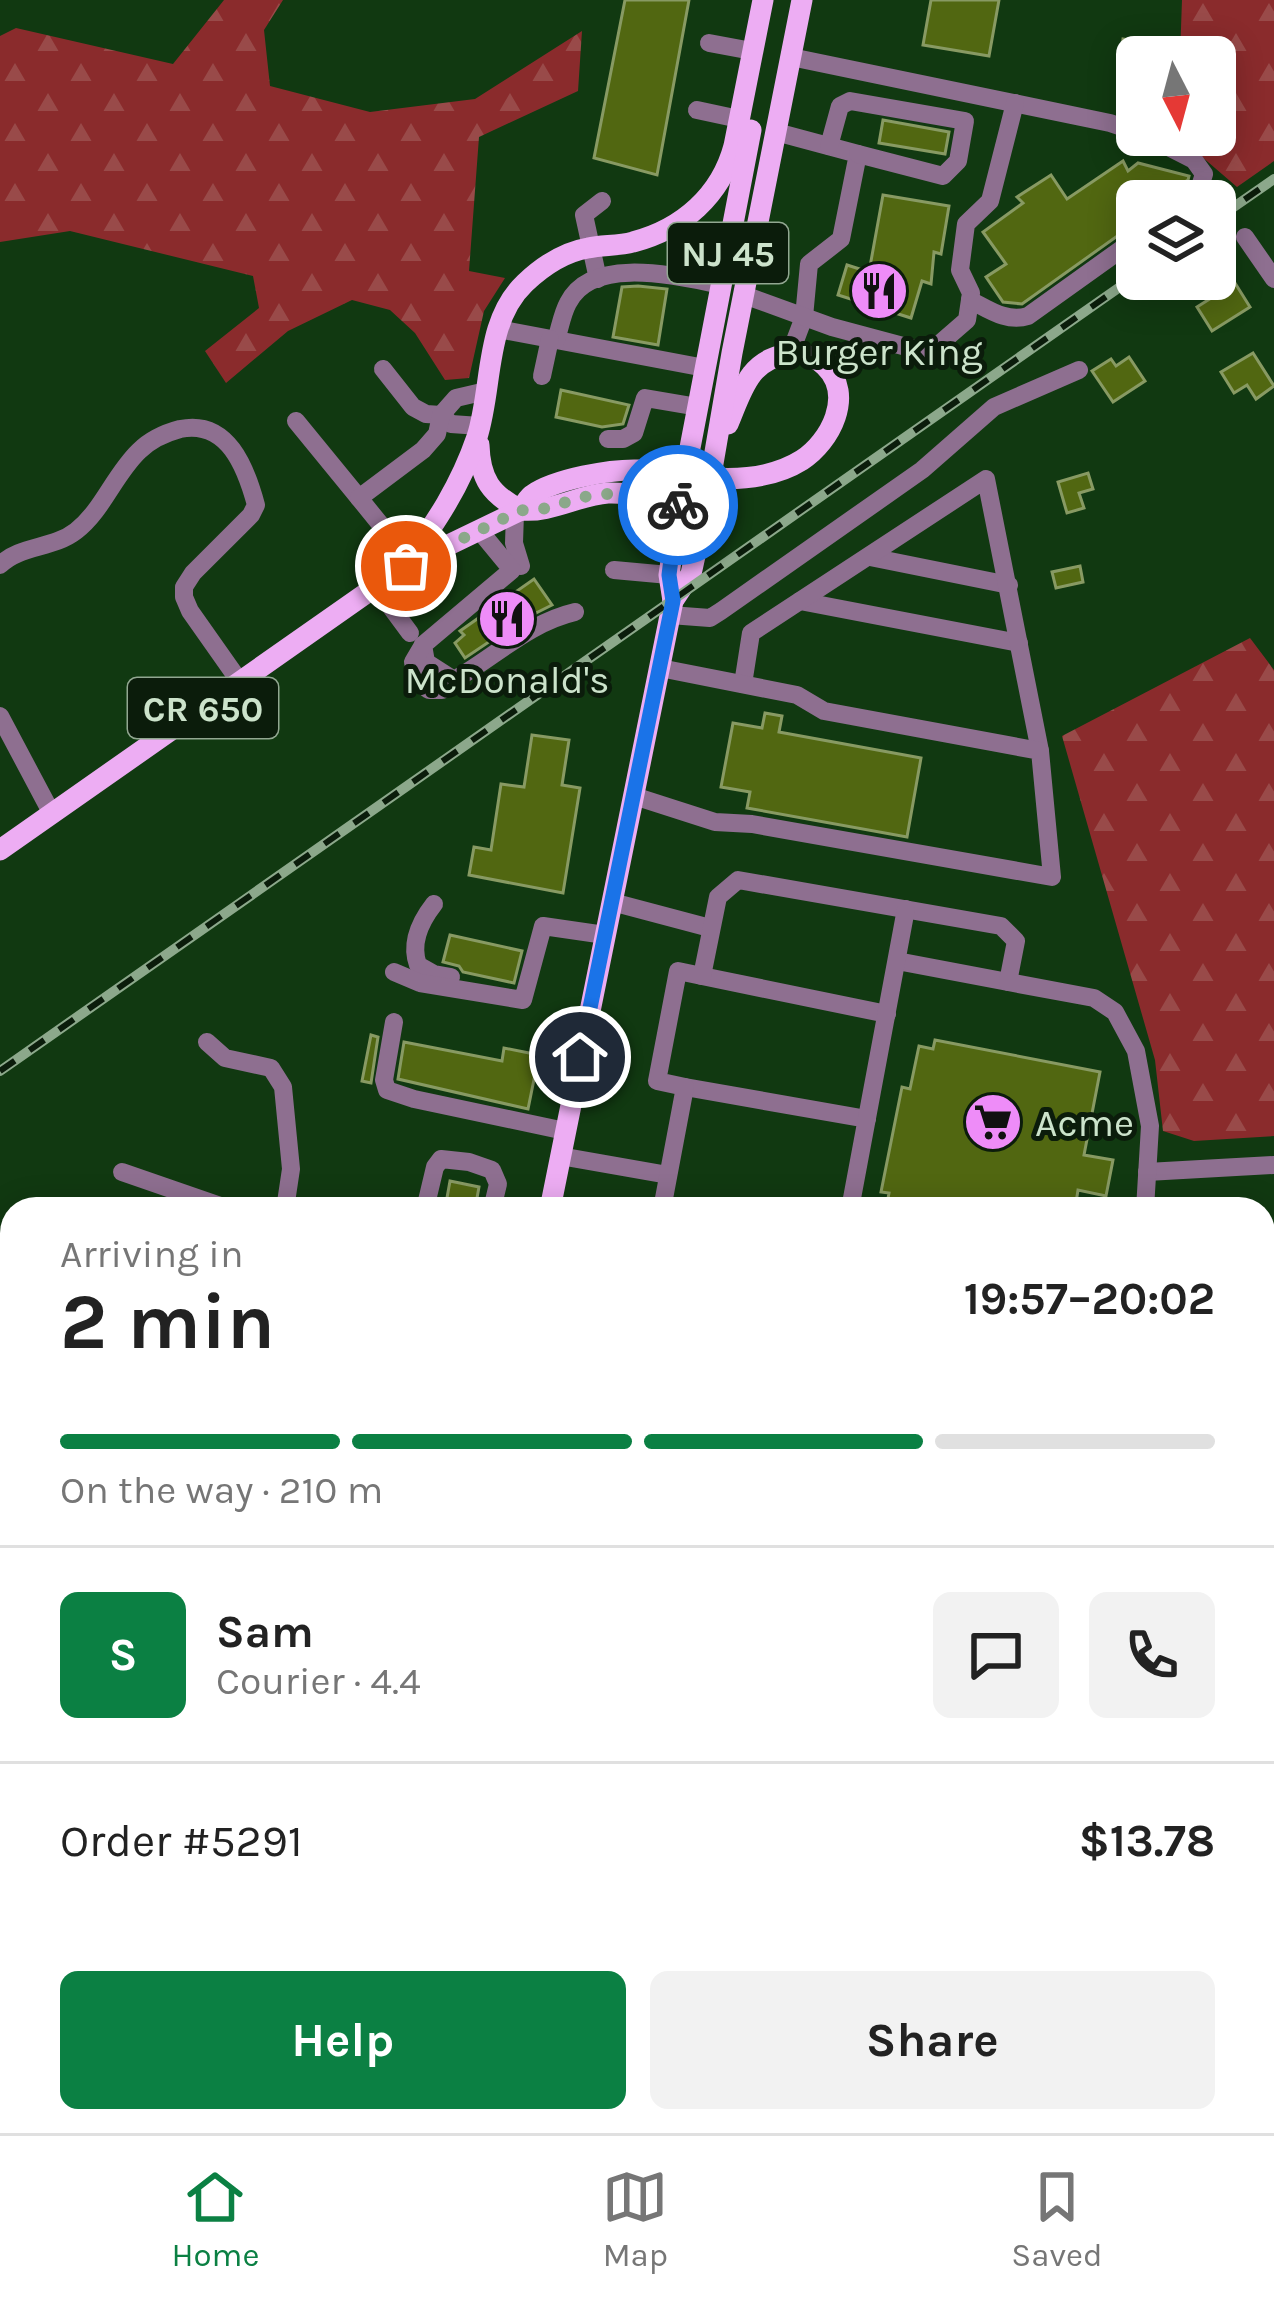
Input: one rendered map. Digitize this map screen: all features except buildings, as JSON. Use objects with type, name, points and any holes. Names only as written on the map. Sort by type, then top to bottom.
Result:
[{"type":"main road","points":[[522,499],[499,496],[480,466],[479,430],[498,329],[507,306],[522,285],[553,260],[591,248],[636,242],[673,226],[716,190],[730,161],[763,0]]},
{"type":"main road","name":"NJ 45","points":[[552,1197],[672,608],[669,575],[679,505],[775,0]]},
{"type":"main road","name":"NJ 45","points":[[672,608],[691,574],[705,510],[802,0]]},
{"type":"main road","points":[[710,478],[749,478],[785,469],[812,452],[828,433],[839,403],[835,380],[817,360],[790,354],[767,361],[751,375],[716,452]]},
{"type":"main road","points":[[392,575],[448,506],[479,430]]},
{"type":"main road","name":"CR 650","points":[[0,850],[392,575],[479,530],[522,499],[611,472],[638,470],[710,478]]},
{"type":"main road","name":"CR 650","points":[[522,499],[535,512],[609,493],[705,510]]},
{"type":"street","points":[[709,44],[752,51]]},
{"type":"street","points":[[791,57],[1116,125]]},
{"type":"street","points":[[896,109],[903,80]]},
{"type":"street","points":[[776,132],[858,154],[943,176],[958,160],[964,121],[850,101],[840,106],[829,146]]},
{"type":"street","points":[[743,295],[929,353],[967,320],[970,293],[960,270],[966,224],[990,201],[1015,103]]},
{"type":"street","points":[[697,110],[739,119]]},
{"type":"street","points":[[790,354],[804,317],[808,264],[841,239],[858,154]]},
{"type":"street","points":[[1186,156],[1204,174],[1202,180]]},
{"type":"street","points":[[598,279],[584,214],[602,201]]},
{"type":"street","points":[[1245,238],[1274,279]]},
{"type":"street","points":[[970,300],[1006,318],[1020,319],[1116,253]]},
{"type":"street","points":[[542,376],[569,299],[590,282],[622,272],[722,285]]},
{"type":"street","points":[[498,329],[705,368]]},
{"type":"street","points":[[382,369],[413,407],[479,430]]},
{"type":"street","points":[[672,608],[710,618],[922,470],[994,407],[1079,370]]},
{"type":"street","points":[[359,498],[423,450],[456,398],[486,391]]},
{"type":"street","points":[[608,439],[634,433],[645,398],[698,407]]},
{"type":"street","points":[[296,421],[389,535],[392,575],[426,662],[454,680],[532,628],[575,612]]},
{"type":"street","points":[[0,565],[9,556],[62,541],[80,529],[141,449],[165,433],[188,427],[209,430],[223,437],[246,471],[256,505],[193,572],[184,598],[240,682]]},
{"type":"street","points":[[634,796],[715,822],[752,824],[1052,877],[1040,751],[986,479],[751,633],[742,684]]},
{"type":"street","points":[[517,568],[514,543],[522,499]]},
{"type":"street","points":[[479,530],[517,568]]},
{"type":"street","points":[[389,535],[422,543]]},
{"type":"street","points":[[870,557],[1009,585]]},
{"type":"street","points":[[417,638],[517,568]]},
{"type":"street","points":[[614,570],[669,575]]},
{"type":"street","points":[[800,602],[1019,643]]},
{"type":"street","points":[[660,668],[797,695],[824,711],[1040,751]]},
{"type":"street","points":[[0,716],[52,814]]},
{"type":"street","points":[[701,976],[718,897],[738,880],[1001,926],[1016,941],[1008,982]]},
{"type":"street","points":[[612,902],[710,928]]},
{"type":"street","points":[[434,904],[421,920],[413,952],[418,965],[434,974],[480,982],[493,995]]},
{"type":"street","points":[[852,1197],[907,909]]},
{"type":"street","points":[[394,972],[420,983],[523,1000],[543,926],[605,935]]},
{"type":"street","points":[[897,961],[1094,998],[1115,1012],[1136,1051],[1150,1126],[1146,1197]]},
{"type":"street","points":[[867,1119],[656,1081],[678,971],[887,1014]]},
{"type":"street","points":[[394,1022],[384,1080],[387,1090],[565,1131]]},
{"type":"street","points":[[207,1042],[225,1058],[271,1069],[283,1087],[290,1169],[286,1197]]},
{"type":"street","points":[[664,1197],[685,1087]]},
{"type":"street","points":[[560,1156],[668,1175]]},
{"type":"street","points":[[428,1197],[441,1159],[492,1169],[498,1184],[495,1197]]},
{"type":"street","points":[[1147,1172],[1274,1165]]},
{"type":"street","points":[[441,1197],[447,1172],[460,1169],[482,1179],[484,1197]]},
{"type":"street","points":[[122,1172],[194,1197]]},
{"type":"green space","points":[[224,0],[283,0],[264,30],[270,86],[370,112],[475,99],[582,31],[578,91],[479,137],[469,271],[505,278],[484,311],[469,378],[445,380],[415,333],[390,310],[352,300],[288,331],[226,383],[205,351],[259,308],[253,276],[70,231],[0,242],[0,36],[16,28],[173,64]]},
{"type":"green space","points":[[1182,0],[1274,0],[1274,161],[1237,187],[1236,180],[1229,180],[1201,156],[1236,156],[1236,36],[1181,36]]},
{"type":"green space","points":[[1250,638],[1274,670],[1274,1136],[1194,1141],[1163,1131],[1155,1060],[1062,736]]},
{"type":"railway","points":[[1236,205],[1274,179]]},
{"type":"railway","points":[[0,1071],[1116,290]]},
{"type":"way so far","points":[[406,566],[521,510],[535,512],[609,493],[678,505]]},
{"type":"place","name":"Burger King","points":[[879,291]]},
{"type":"place","name":"McDonald's","points":[[507,619]]},
{"type":"place","name":"Acme","points":[[993,1122]]},
{"type":"route","points":[[580,1057],[673,601],[669,575],[678,505]]}]
